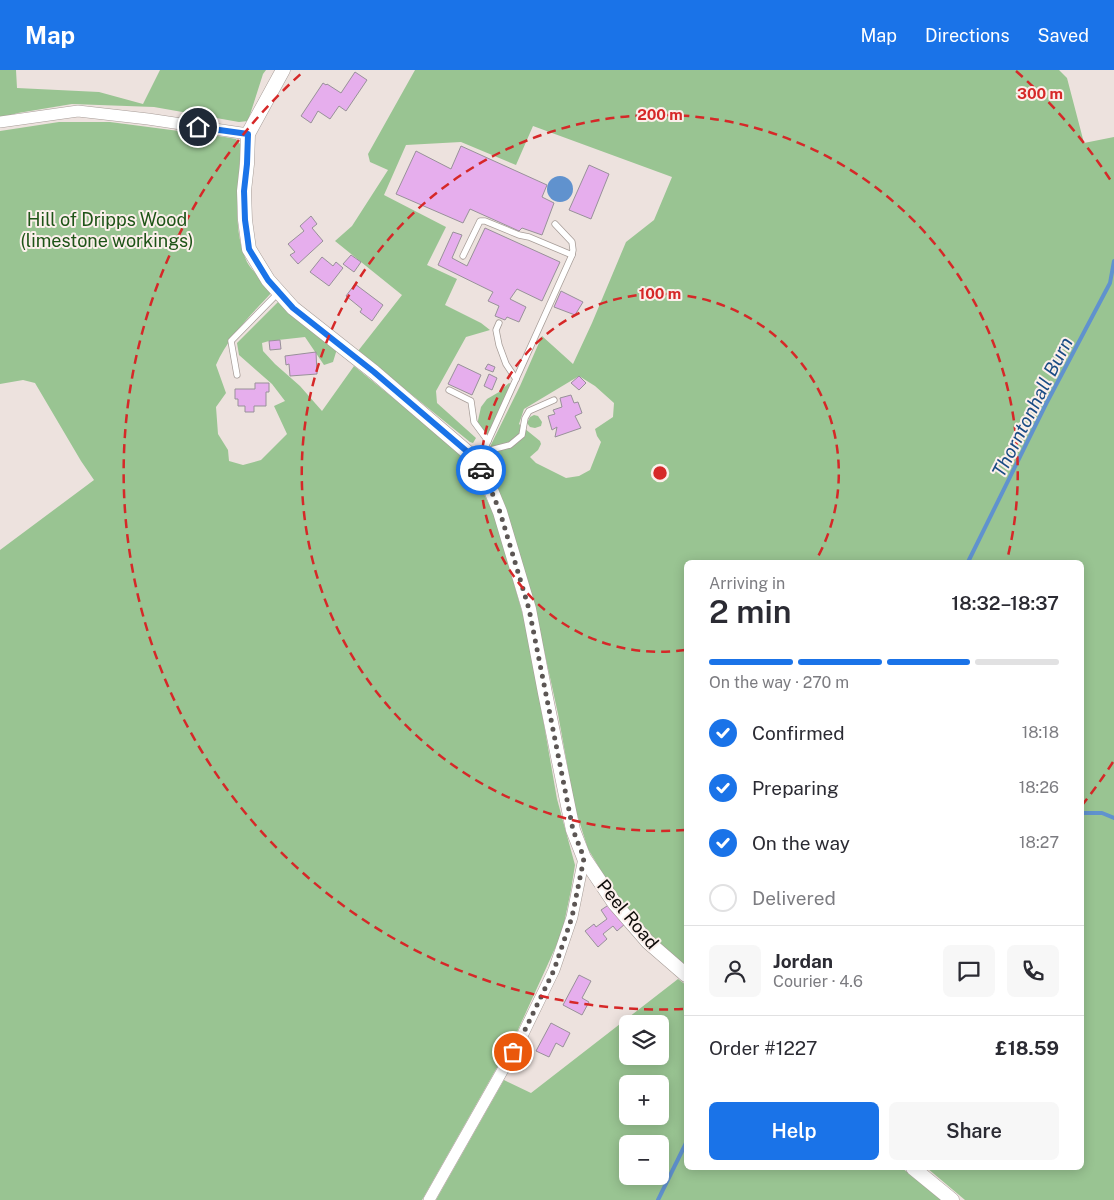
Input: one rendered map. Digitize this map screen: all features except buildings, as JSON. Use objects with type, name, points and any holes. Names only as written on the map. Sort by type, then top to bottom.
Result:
[{"type":"street","name":"Peel Road","points":[[283,70],[248,134],[244,191],[249,249],[268,280],[293,308],[478,454],[500,512],[529,609],[573,830],[584,858],[615,904],[648,942],[684,973]]},
{"type":"street","points":[[0,122],[78,111],[248,134]]},
{"type":"street","points":[[428,1200],[522,1036],[554,970],[572,917],[584,858]]},
{"type":"street","points":[[916,1170],[952,1200]]},
{"type":"lane","points":[[463,256],[480,220],[520,236],[529,237],[572,255]]},
{"type":"lane","points":[[478,454],[488,441],[572,255],[572,242],[555,224]]},
{"type":"lane","points":[[237,375],[231,341],[280,292]]},
{"type":"lane","points":[[499,323],[496,330],[499,345],[506,364],[516,379]]},
{"type":"lane","points":[[450,390],[471,401],[474,422],[488,441]]},
{"type":"lane","points":[[478,454],[510,445],[522,435],[525,418],[530,411],[554,400]]},
{"type":"green space","points":[[0,70],[16,70],[17,88],[99,92],[143,104],[160,70],[266,70],[248,121],[239,122],[154,107],[72,104],[0,118]]},
{"type":"green space","points":[[415,70],[1059,70],[1067,78],[1084,143],[1114,137],[1114,1200],[965,1200],[929,1170],[1084,1170],[1084,560],[684,560],[684,964],[646,932],[614,892],[588,849],[575,808],[558,714],[532,595],[504,503],[483,461],[542,336],[573,364],[626,242],[654,220],[672,177],[533,126],[516,165],[461,142],[406,145],[384,195],[446,227],[427,265],[457,279],[445,305],[481,323],[490,330],[466,337],[436,391],[437,403],[476,438],[473,443],[358,351],[402,295],[335,241],[352,226],[388,170],[370,162],[368,154]],"holes":[[[579,376],[595,386],[614,403],[613,417],[595,429],[601,442],[590,470],[579,476],[566,478],[536,463],[530,457],[538,450],[541,444],[540,441],[519,424],[524,409]]]},
{"type":"green space","name":"Hill of Dripps Wood (limestone workings)","points":[[59,122],[110,122],[225,137],[236,139],[241,145],[237,204],[242,248],[249,265],[273,291],[234,334],[216,365],[226,393],[216,407],[218,434],[228,450],[229,461],[243,465],[261,460],[287,434],[274,406],[285,401],[272,384],[239,355],[237,343],[279,301],[337,349],[333,362],[324,365],[305,337],[262,343],[263,351],[300,386],[322,411],[354,366],[458,451],[474,473],[495,517],[528,633],[557,799],[575,865],[562,933],[517,1032],[422,1200],[0,1200],[0,550],[94,480],[35,383],[23,380],[0,384],[0,131]]},
{"type":"green space","points":[[509,383],[511,384],[487,437],[477,425],[481,407],[487,399]]},
{"type":"green space","points":[[538,416],[542,422],[541,426],[535,428],[530,427],[527,423],[530,417]]},
{"type":"green space","points":[[678,979],[684,984],[684,1170],[904,1170],[941,1200],[436,1200],[504,1080],[531,1093],[619,1025],[619,1065],[669,1065],[669,1015],[632,1015]]},
{"type":"water","points":[[560,176],[569,180],[573,189],[569,198],[560,202],[551,198],[547,189],[551,180]]},
{"type":"waterway","name":"Thorntonhall Burn","points":[[969,560],[1046,404],[1110,283],[1114,261]]},
{"type":"waterway","name":"Thorntonhall Burn","points":[[1084,813],[1102,813],[1114,818]]},
{"type":"waterway","points":[[658,1200],[684,1147]]},
{"type":"way so far","points":[[481,470],[500,512],[529,609],[573,830],[584,858],[572,917],[554,970],[513,1052]]},
{"type":"route","points":[[198,127],[248,134],[244,191],[245,220],[249,249],[268,280],[293,308],[374,372],[470,454],[481,470]]}]
